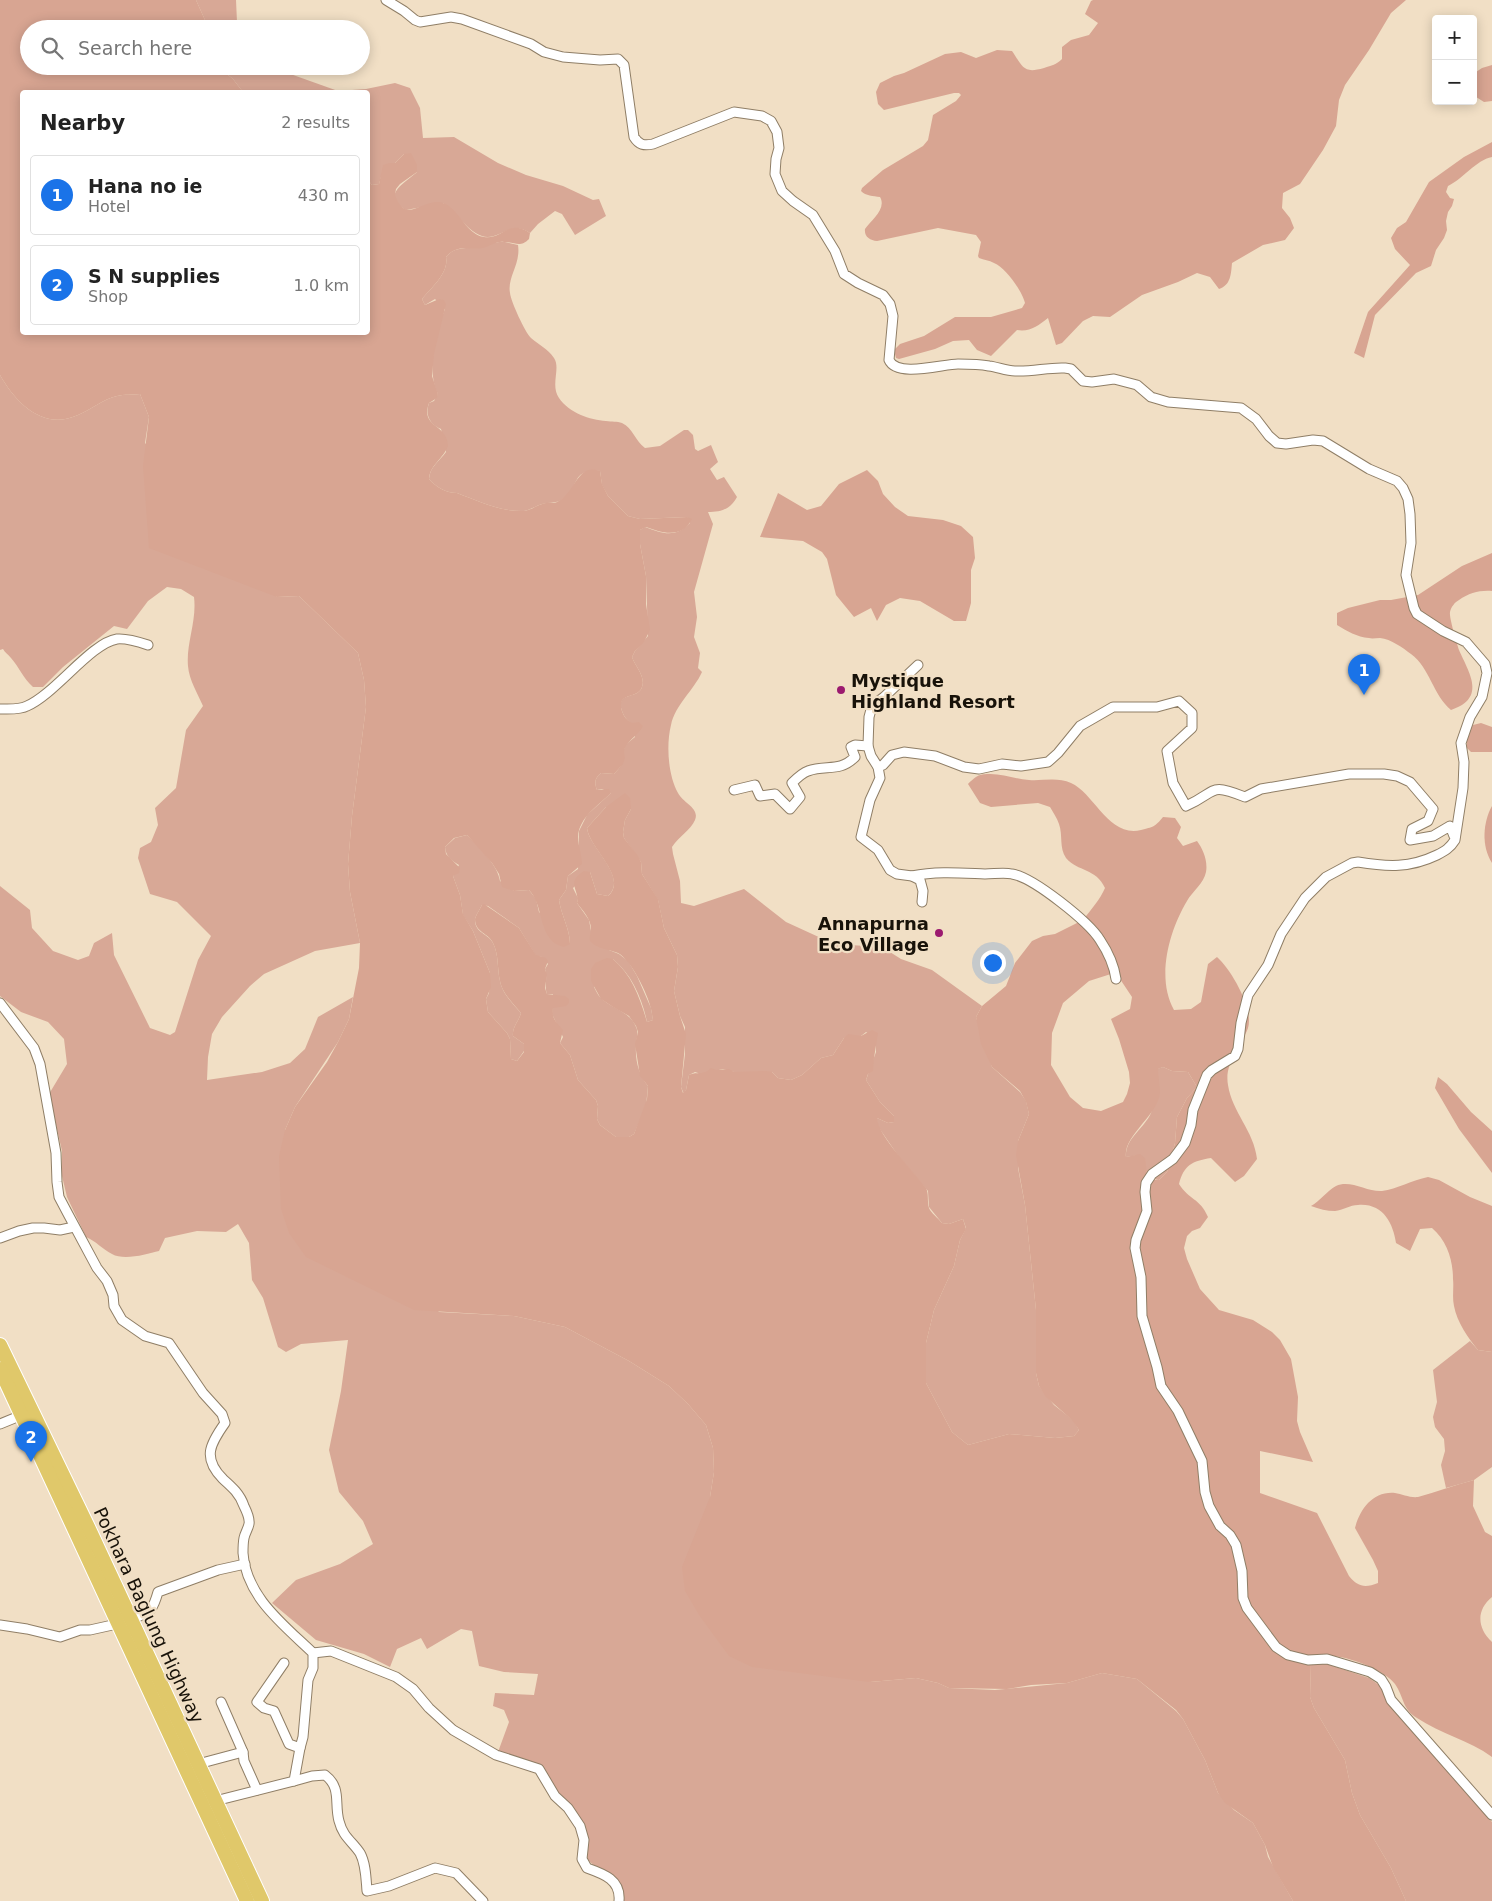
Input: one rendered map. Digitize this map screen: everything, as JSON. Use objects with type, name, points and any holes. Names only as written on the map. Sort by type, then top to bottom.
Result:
[{"type":"highway","name":"Pokhara Baglung Highway","points":[[0,1345],[246,1901]]},
{"type":"highway","name":"Pokhara Baglung Highway","points":[[0,1369],[124,1622],[198,1764],[262,1901]]},
{"type":"street","points":[[386,0],[420,22],[451,17],[462,18],[531,44],[544,52],[563,57],[600,60],[618,59],[624,65],[634,138],[637,143],[642,145],[661,142],[734,112],[750,113],[771,121],[777,132],[779,148],[775,174],[782,191],[813,215],[835,251],[844,274],[882,295],[890,304],[894,316],[889,360],[894,366],[923,369],[949,365],[973,365],[1015,371],[1065,368],[1071,369],[1083,381],[1092,382],[1114,379],[1137,385],[1151,397],[1168,402],[1241,408],[1256,419],[1277,443],[1323,441],[1369,469],[1397,481],[1404,488],[1408,498],[1411,543],[1406,574],[1414,608],[1417,614],[1443,631],[1466,642],[1485,664],[1487,673],[1482,697],[1470,717],[1462,743],[1464,762],[1463,788],[1455,840],[1451,848],[1411,865],[1352,863],[1326,877],[1305,898],[1281,934],[1268,965],[1248,995],[1240,1023],[1238,1049],[1235,1056],[1212,1070],[1208,1075],[1193,1110],[1191,1125],[1185,1143],[1173,1159],[1152,1174],[1146,1183],[1147,1211],[1136,1240],[1135,1248],[1141,1277],[1142,1316],[1161,1386],[1178,1411],[1202,1461],[1208,1506],[1220,1526],[1230,1535],[1236,1545],[1242,1571],[1243,1598],[1247,1608],[1276,1647],[1288,1656],[1308,1660],[1321,1658],[1343,1663],[1370,1672],[1381,1680],[1392,1700],[1492,1815]]},
{"type":"street","points":[[0,709],[26,707],[55,686],[107,642],[119,639],[148,644]]},
{"type":"street","points":[[918,665],[872,706],[869,717],[868,746],[871,756],[878,767],[880,778],[870,800],[861,837],[878,850],[890,870],[897,874],[912,876],[929,873],[963,872],[1012,874],[1023,878],[1055,897],[1100,939],[1113,963],[1116,979]]},
{"type":"street","points":[[878,767],[883,766],[892,755],[904,752],[935,756],[964,767],[979,769],[1002,764],[1021,766],[1048,762],[1080,726],[1114,707],[1157,707],[1179,701],[1192,713],[1192,728],[1167,751],[1173,783],[1186,806],[1213,789],[1224,788],[1245,797],[1262,789],[1349,774],[1397,776],[1410,782],[1433,809],[1428,821],[1412,829],[1410,840],[1433,836],[1450,826],[1455,840]]},
{"type":"street","points":[[734,790],[755,784],[760,796],[775,794],[790,809],[800,797],[792,783],[799,776],[808,770],[834,768],[849,764],[856,757],[851,748],[855,745],[868,746]]},
{"type":"street","points":[[912,876],[920,880],[923,891],[922,902]]},
{"type":"street","points":[[0,1003],[34,1048],[40,1064],[56,1153],[59,1197],[97,1268],[107,1281],[113,1295],[114,1306],[122,1320],[145,1336],[169,1343],[203,1394],[222,1414],[225,1422],[213,1440],[210,1460],[222,1478],[235,1489],[244,1504],[249,1523],[244,1538],[244,1564],[247,1578],[264,1604],[314,1654],[313,1668],[308,1680],[304,1737],[294,1781]]},
{"type":"street","points":[[0,1238],[33,1228],[60,1230],[74,1227]]},
{"type":"street","points":[[0,1424],[22,1415]]},
{"type":"street","points":[[0,1625],[28,1629],[60,1637],[80,1630],[90,1630],[124,1622],[150,1611],[153,1608],[158,1592],[218,1570],[244,1564]]},
{"type":"street","points":[[314,1654],[331,1651],[396,1677],[413,1689],[429,1708],[454,1730],[496,1755],[539,1769],[556,1796],[568,1808],[580,1826],[584,1840],[582,1859],[587,1868],[612,1879],[618,1887],[619,1901]]},
{"type":"street","points":[[284,1663],[257,1702],[264,1708],[274,1710],[289,1744],[300,1748]]},
{"type":"street","points":[[221,1702],[257,1790]]},
{"type":"street","points":[[198,1764],[243,1752]]},
{"type":"street","points":[[214,1801],[325,1775],[333,1781],[337,1796],[338,1820],[346,1838],[360,1853],[364,1864],[367,1891],[389,1886],[435,1868],[456,1873],[483,1901]]},
{"type":"shaded area","points":[[0,0],[196,0],[205,20],[20,20],[20,75],[228,75],[241,90],[20,90],[20,335],[370,335],[370,182],[372,185],[379,184],[383,165],[395,163],[404,154],[411,153],[417,165],[417,172],[396,189],[395,195],[403,208],[408,210],[414,209],[439,202],[451,208],[471,231],[477,235],[484,237],[496,236],[511,228],[522,229],[530,233],[529,239],[523,243],[499,242],[486,247],[460,249],[451,252],[446,257],[445,269],[442,274],[422,299],[425,305],[439,299],[444,300],[446,304],[434,354],[432,376],[438,394],[437,398],[429,403],[427,411],[431,422],[447,439],[448,446],[434,466],[429,479],[445,491],[457,493],[498,508],[524,511],[543,504],[557,502],[568,493],[581,475],[592,469],[600,471],[602,484],[608,496],[628,516],[640,519],[687,517],[692,519],[683,530],[677,532],[671,533],[646,527],[640,530],[650,630],[644,642],[632,657],[643,679],[642,687],[640,691],[625,698],[621,705],[627,719],[632,723],[639,722],[643,726],[627,744],[623,764],[614,774],[601,773],[597,777],[597,790],[609,789],[611,793],[590,812],[579,830],[578,837],[582,864],[568,876],[566,890],[559,900],[569,933],[570,944],[564,947],[549,938],[534,897],[529,890],[514,891],[502,887],[499,874],[492,863],[467,835],[454,838],[445,847],[446,854],[460,868],[459,873],[453,876],[460,895],[463,914],[473,931],[490,973],[491,987],[486,999],[488,1012],[507,1033],[510,1039],[511,1059],[517,1061],[524,1052],[524,1044],[513,1036],[513,1033],[521,1013],[508,998],[501,985],[493,943],[477,927],[475,919],[484,904],[519,928],[536,955],[546,958],[548,961],[545,969],[547,975],[545,988],[547,994],[565,996],[569,999],[569,1003],[566,1006],[553,1008],[553,1015],[563,1030],[560,1043],[570,1055],[578,1080],[596,1100],[598,1106],[597,1119],[600,1125],[616,1137],[629,1137],[634,1134],[647,1099],[648,1086],[640,1076],[635,1044],[638,1032],[629,1016],[601,999],[591,981],[591,969],[595,963],[607,958],[613,959],[620,965],[630,980],[647,1022],[653,1020],[651,1010],[643,987],[623,957],[590,941],[591,925],[577,903],[574,887],[575,879],[584,871],[590,872],[597,894],[608,896],[613,889],[614,881],[611,872],[589,836],[587,828],[606,807],[625,793],[630,798],[631,809],[625,820],[624,838],[638,856],[641,862],[642,874],[658,899],[664,928],[677,955],[678,967],[674,991],[686,1034],[681,1087],[683,1093],[686,1090],[689,1075],[703,1073],[711,1068],[716,1070],[729,1069],[734,1072],[766,1071],[772,1072],[778,1078],[791,1080],[802,1075],[821,1058],[833,1055],[848,1034],[861,1036],[872,1030],[878,1033],[873,1071],[868,1074],[866,1080],[880,1102],[894,1116],[894,1122],[888,1123],[877,1118],[883,1134],[897,1154],[926,1188],[931,1212],[942,1223],[949,1224],[963,1219],[966,1229],[960,1240],[954,1266],[934,1310],[926,1343],[926,1383],[952,1432],[968,1445],[1009,1434],[1055,1438],[1074,1436],[1079,1430],[1072,1420],[1046,1397],[1039,1386],[1036,1373],[1036,1310],[1025,1205],[1016,1155],[1018,1141],[1029,1114],[1026,1102],[1020,1091],[992,1067],[981,1044],[976,1017],[982,1006],[1006,986],[1015,963],[1032,941],[1043,936],[1055,934],[1079,922],[1096,939],[1114,973],[1089,981],[1063,1003],[1052,1033],[1051,1065],[1070,1097],[1083,1108],[1101,1111],[1123,1102],[1130,1083],[1129,1072],[1111,1019],[1130,1009],[1132,997],[1120,979],[1114,959],[1084,919],[1105,888],[1092,873],[1076,866],[1066,858],[1059,824],[1050,807],[1038,803],[991,807],[980,803],[968,784],[976,777],[987,774],[998,774],[1029,780],[1066,781],[1079,788],[1111,821],[1120,827],[1130,831],[1141,830],[1154,826],[1163,817],[1175,818],[1181,827],[1177,838],[1183,846],[1197,841],[1204,855],[1206,872],[1203,880],[1187,901],[1170,940],[1165,969],[1166,984],[1174,1010],[1191,1009],[1201,1002],[1208,964],[1217,957],[1235,980],[1245,1000],[1249,1020],[1245,1035],[1228,1069],[1227,1077],[1230,1095],[1252,1139],[1257,1159],[1244,1176],[1235,1182],[1211,1158],[1194,1163],[1186,1168],[1179,1184],[1202,1206],[1208,1217],[1200,1228],[1192,1231],[1187,1236],[1184,1248],[1200,1289],[1219,1310],[1253,1320],[1272,1332],[1280,1340],[1291,1359],[1298,1397],[1297,1421],[1313,1462],[1260,1451],[1260,1493],[1317,1513],[1349,1576],[1362,1585],[1369,1586],[1378,1583],[1378,1571],[1355,1528],[1364,1508],[1380,1495],[1395,1493],[1418,1497],[1474,1480],[1473,1506],[1485,1532],[1492,1536],[1492,1597],[1483,1608],[1480,1619],[1483,1631],[1492,1642],[1492,1757],[1474,1746],[1426,1724],[1408,1711],[1395,1684],[1383,1673],[1341,1657],[1323,1657],[1311,1663],[1310,1697],[1314,1708],[1345,1760],[1352,1793],[1360,1815],[1391,1868],[1406,1901],[1293,1901],[1273,1867],[1265,1845],[1253,1823],[1225,1803],[1218,1793],[1205,1760],[1183,1719],[1176,1710],[1137,1679],[1102,1673],[1067,1683],[1031,1685],[1007,1689],[949,1688],[938,1683],[916,1678],[870,1682],[752,1667],[729,1656],[699,1615],[685,1591],[682,1567],[710,1497],[714,1472],[713,1448],[706,1425],[669,1386],[629,1361],[565,1327],[514,1316],[414,1310],[306,1257],[289,1233],[281,1209],[279,1156],[285,1130],[295,1107],[327,1062],[349,1019],[359,968],[360,943],[350,892],[348,864],[366,707],[364,680],[358,653],[299,596],[277,597],[149,548],[143,466],[149,417],[140,394],[112,397],[78,415],[65,419],[53,419],[42,417],[32,412],[22,404],[0,375]],"holes":[[[1163,1067],[1172,1071],[1188,1072],[1197,1087],[1187,1098],[1177,1117],[1175,1143],[1167,1172],[1159,1180],[1154,1180],[1147,1174],[1145,1158],[1140,1154],[1126,1157],[1127,1149],[1135,1133],[1158,1101],[1160,1093],[1158,1069]]]},
{"type":"shaded area","points":[[196,0],[236,0],[237,20],[205,20]]},
{"type":"shaded area","points":[[1093,0],[1406,0],[1391,13],[1345,85],[1339,100],[1336,126],[1323,150],[1300,184],[1283,193],[1282,208],[1290,218],[1294,228],[1285,240],[1263,245],[1232,263],[1230,279],[1226,285],[1219,289],[1210,277],[1197,273],[1142,295],[1110,317],[1093,316],[1083,321],[1062,343],[1056,345],[1048,318],[1034,328],[1017,330],[991,356],[977,350],[969,340],[953,341],[935,349],[899,359],[896,358],[894,350],[900,344],[924,336],[955,317],[991,317],[1022,308],[1025,303],[1017,286],[999,266],[979,258],[981,242],[976,235],[938,228],[877,241],[867,236],[865,229],[880,210],[882,201],[880,197],[863,193],[861,191],[862,188],[883,170],[923,146],[928,140],[933,115],[956,101],[961,95],[954,93],[884,110],[878,104],[876,92],[880,83],[945,54],[961,52],[976,58],[997,50],[1012,51],[1024,68],[1037,70],[1054,65],[1062,59],[1062,47],[1071,40],[1089,35],[1098,23],[1085,14]]},
{"type":"shaded area","points":[[1492,65],[1492,101],[1484,102],[1477,98],[1477,71]]},
{"type":"shaded area","points":[[228,75],[293,75],[335,90],[241,90]]},
{"type":"shaded area","points":[[395,83],[410,88],[420,108],[423,138],[454,137],[498,163],[526,175],[563,186],[593,200],[599,199],[606,216],[575,235],[562,214],[555,211],[530,233],[516,228],[488,237],[477,234],[443,203],[406,210],[399,205],[395,199],[397,190],[417,172],[404,154],[381,177],[379,184],[372,185],[370,182],[370,90],[352,90]]},
{"type":"shaded area","points":[[1492,142],[1492,157],[1480,162],[1448,186],[1446,192],[1450,198],[1454,199],[1448,212],[1447,230],[1436,250],[1431,266],[1416,273],[1375,315],[1364,358],[1354,353],[1368,312],[1410,265],[1395,249],[1391,238],[1397,228],[1406,222],[1429,182],[1464,157]]},
{"type":"shaded area","points":[[505,242],[518,245],[518,258],[510,281],[510,293],[513,303],[528,335],[549,352],[556,362],[555,388],[563,403],[574,412],[587,417],[626,425],[645,448],[660,446],[684,430],[688,430],[693,435],[695,449],[698,451],[711,445],[718,462],[710,469],[717,480],[724,477],[737,497],[731,505],[724,509],[708,512],[713,524],[694,592],[697,617],[694,637],[700,653],[698,668],[702,672],[676,711],[669,733],[668,751],[672,778],[680,797],[693,809],[696,816],[691,827],[672,847],[680,881],[681,903],[694,906],[744,889],[786,922],[834,944],[882,947],[901,959],[932,970],[982,1006],[976,1017],[992,1067],[1020,1092],[1026,1101],[1029,1114],[1018,1141],[1018,1168],[1025,1205],[1036,1310],[1036,1373],[1039,1386],[1054,1405],[1073,1420],[1079,1430],[1074,1436],[1055,1438],[1009,1434],[968,1445],[952,1432],[926,1383],[926,1343],[934,1310],[954,1266],[960,1240],[966,1228],[963,1219],[949,1224],[942,1223],[929,1207],[928,1191],[899,1157],[877,1125],[877,1118],[888,1123],[894,1122],[894,1116],[880,1102],[866,1080],[876,1052],[876,1039],[866,1032],[861,1036],[844,1038],[833,1055],[821,1058],[802,1075],[791,1080],[778,1078],[772,1072],[734,1072],[723,1069],[701,1074],[695,1072],[689,1075],[684,1094],[681,1087],[685,1054],[685,1027],[680,1016],[674,991],[678,967],[677,955],[664,928],[658,900],[642,874],[641,862],[624,838],[625,820],[631,809],[606,807],[587,828],[589,836],[606,862],[614,880],[613,888],[608,896],[597,894],[590,872],[573,888],[578,898],[577,903],[589,920],[591,931],[609,950],[619,954],[628,961],[651,1008],[653,1020],[647,1022],[635,987],[626,972],[613,959],[594,987],[604,1001],[629,1017],[637,1029],[637,1062],[642,1077],[648,1086],[646,1106],[634,1134],[629,1137],[616,1137],[600,1125],[597,1119],[598,1106],[596,1100],[578,1080],[570,1055],[560,1043],[563,1037],[552,1014],[553,994],[547,994],[546,991],[545,969],[548,964],[542,957],[536,956],[519,928],[488,906],[482,905],[475,919],[475,924],[493,943],[503,990],[521,1013],[513,1033],[513,1036],[524,1044],[524,1051],[517,1061],[511,1059],[510,1039],[507,1033],[488,1012],[486,999],[489,993],[490,973],[473,931],[463,915],[460,895],[453,876],[459,865],[449,858],[445,847],[455,838],[467,835],[492,862],[500,881],[514,891],[529,890],[536,899],[539,912],[570,944],[569,933],[559,900],[566,890],[568,876],[578,869],[579,831],[587,815],[611,793],[602,789],[597,790],[596,778],[601,773],[614,774],[618,770],[622,764],[625,745],[635,737],[632,724],[624,715],[621,705],[624,698],[640,691],[643,683],[643,679],[632,657],[648,636],[646,576],[640,544],[640,530],[645,527],[664,533],[674,533],[685,528],[690,523],[687,517],[640,519],[628,516],[608,496],[602,485],[600,471],[585,472],[580,475],[573,488],[561,500],[542,504],[524,511],[498,508],[457,493],[445,491],[429,479],[433,467],[446,452],[441,429],[431,421],[428,415],[429,403],[434,401],[438,394],[434,385],[433,363],[438,329],[445,309],[435,299],[425,305],[422,299],[442,274],[445,269],[446,257],[450,253],[463,248],[485,247],[493,243]]},
{"type":"shaded area","points":[[0,375],[22,404],[42,417],[53,419],[65,419],[78,415],[112,397],[140,394],[149,417],[145,443],[277,597],[299,596],[358,653],[364,680],[366,707],[348,864],[350,892],[360,943],[315,951],[264,974],[250,986],[222,1017],[212,1034],[207,1080],[262,1072],[290,1063],[305,1049],[318,1017],[353,997],[349,1019],[338,1042],[295,1107],[285,1130],[439,1312],[514,1316],[565,1327],[629,1361],[669,1386],[706,1425],[713,1448],[714,1472],[710,1497],[870,1682],[916,1678],[938,1683],[949,1688],[995,1690],[1067,1683],[1102,1673],[1137,1679],[1183,1719],[1205,1760],[1218,1793],[1234,1810],[1253,1823],[1265,1845],[1268,1857],[1293,1901],[623,1901],[622,1890],[616,1878],[587,1859],[587,1833],[577,1814],[556,1790],[548,1776],[498,1752],[509,1722],[504,1710],[493,1706],[495,1693],[534,1695],[538,1674],[504,1672],[479,1666],[472,1631],[461,1629],[427,1649],[421,1638],[397,1649],[390,1667],[364,1654],[316,1640],[272,1603],[296,1580],[340,1564],[373,1544],[363,1521],[339,1492],[329,1450],[341,1391],[348,1340],[301,1344],[286,1352],[278,1347],[263,1298],[252,1280],[249,1243],[238,1224],[226,1232],[197,1231],[165,1238],[159,1251],[129,1257],[112,1254],[86,1237],[67,1197],[62,1176],[62,1151],[49,1094],[67,1064],[64,1039],[48,1022],[21,1012],[0,996],[0,886],[30,910],[32,928],[53,951],[78,960],[89,956],[94,943],[112,933],[114,955],[150,1028],[170,1035],[175,1032],[198,960],[211,936],[177,902],[150,894],[138,858],[140,848],[151,842],[158,825],[155,808],[176,788],[186,730],[203,706],[192,682],[188,666],[195,606],[194,597],[181,589],[167,587],[148,601],[127,629],[114,626],[63,667],[43,687],[33,687],[26,680],[10,657],[3,649],[0,650]]},
{"type":"shaded area","points":[[867,470],[878,481],[883,494],[895,507],[908,516],[943,520],[961,526],[973,537],[975,558],[971,570],[971,603],[966,621],[954,621],[920,601],[900,598],[886,605],[877,621],[871,608],[854,617],[836,595],[827,559],[822,552],[803,541],[760,537],[778,493],[807,510],[821,506],[839,484]]},
{"type":"shaded area","points":[[1492,553],[1492,591],[1483,591],[1467,596],[1455,603],[1450,612],[1459,650],[1472,684],[1472,692],[1469,699],[1462,705],[1451,710],[1440,697],[1423,667],[1411,654],[1401,647],[1384,639],[1356,635],[1337,625],[1337,613],[1348,608],[1380,600],[1418,595],[1462,566]]},
{"type":"shaded area","points":[[1481,723],[1492,727],[1492,752],[1471,752],[1467,748],[1467,736],[1473,725]]},
{"type":"shaded area","points":[[1492,806],[1492,863],[1486,849],[1485,827]]},
{"type":"shaded area","points":[[1163,1067],[1172,1071],[1188,1072],[1197,1087],[1187,1098],[1177,1117],[1175,1143],[1167,1172],[1159,1180],[1148,1174],[1140,1155],[1126,1157],[1126,1150],[1128,1144],[1151,1113],[1156,1091],[1157,1069]]},
{"type":"shaded area","points":[[1438,1077],[1492,1131],[1492,1173],[1459,1129],[1435,1088]]},
{"type":"shaded area","points":[[1428,1177],[1439,1180],[1470,1197],[1492,1206],[1492,1352],[1478,1350],[1460,1324],[1453,1303],[1453,1272],[1448,1251],[1442,1239],[1432,1228],[1420,1229],[1410,1251],[1396,1243],[1389,1222],[1374,1207],[1355,1205],[1335,1211],[1311,1206],[1333,1188],[1341,1184],[1382,1191]]},
{"type":"shaded area","points":[[1470,1341],[1478,1350],[1492,1352],[1492,1467],[1474,1480],[1446,1488],[1441,1465],[1445,1451],[1444,1439],[1435,1427],[1433,1417],[1437,1402],[1433,1370]]},
{"type":"shaded area","points":[[1318,1661],[1369,1678],[1382,1687],[1392,1707],[1492,1822],[1492,1901],[1406,1901],[1391,1868],[1360,1815],[1352,1793],[1345,1760],[1314,1708],[1310,1697],[1311,1662]]},
{"type":"place","name":"Mystique Highland Resort","points":[[841,690]]},
{"type":"place","name":"Hana no ie","points":[[1364,695]]},
{"type":"place","name":"Annapurna Eco Village","points":[[939,933]]},
{"type":"place","name":"S N supplies","points":[[31,1462]]}]
